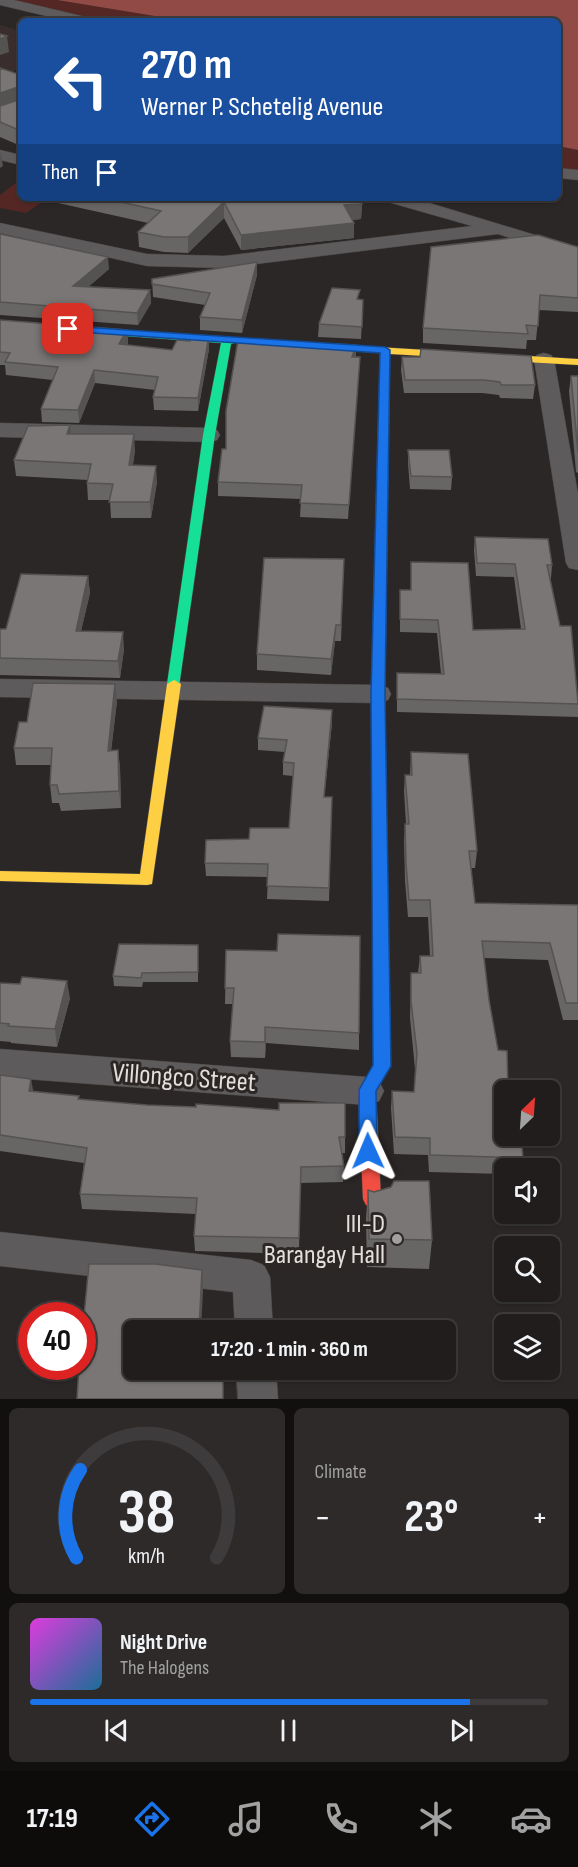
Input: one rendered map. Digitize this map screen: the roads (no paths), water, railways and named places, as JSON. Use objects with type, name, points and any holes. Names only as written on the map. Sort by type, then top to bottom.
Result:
[{"type":"street","points":[[0,2],[72,18]]},
{"type":"street","points":[[0,155],[18,159]]},
{"type":"street","points":[[561,173],[578,175]]},
{"type":"street","points":[[404,201],[578,254]]},
{"type":"street","points":[[0,228],[147,260],[224,262],[499,228]]},
{"type":"street","points":[[0,324],[249,342]]},
{"type":"street","points":[[0,876],[147,880],[209,435],[226,341]]},
{"type":"street","points":[[294,345],[578,362]]},
{"type":"street","points":[[372,1199],[367,1090],[382,1066],[378,694],[385,350]]},
{"type":"street","points":[[544,359],[571,482],[578,563]]},
{"type":"street","points":[[0,430],[209,435]]},
{"type":"street","points":[[0,688],[378,694]]},
{"type":"street","name":"Villongco Street","points":[[0,1064],[367,1090]]},
{"type":"street","points":[[0,1249],[251,1277],[253,1320]]},
{"type":"street","points":[[257,1380],[258,1399]]},
{"type":"place","name":"III-D Barangay Hall","points":[[397,1239]]}]
